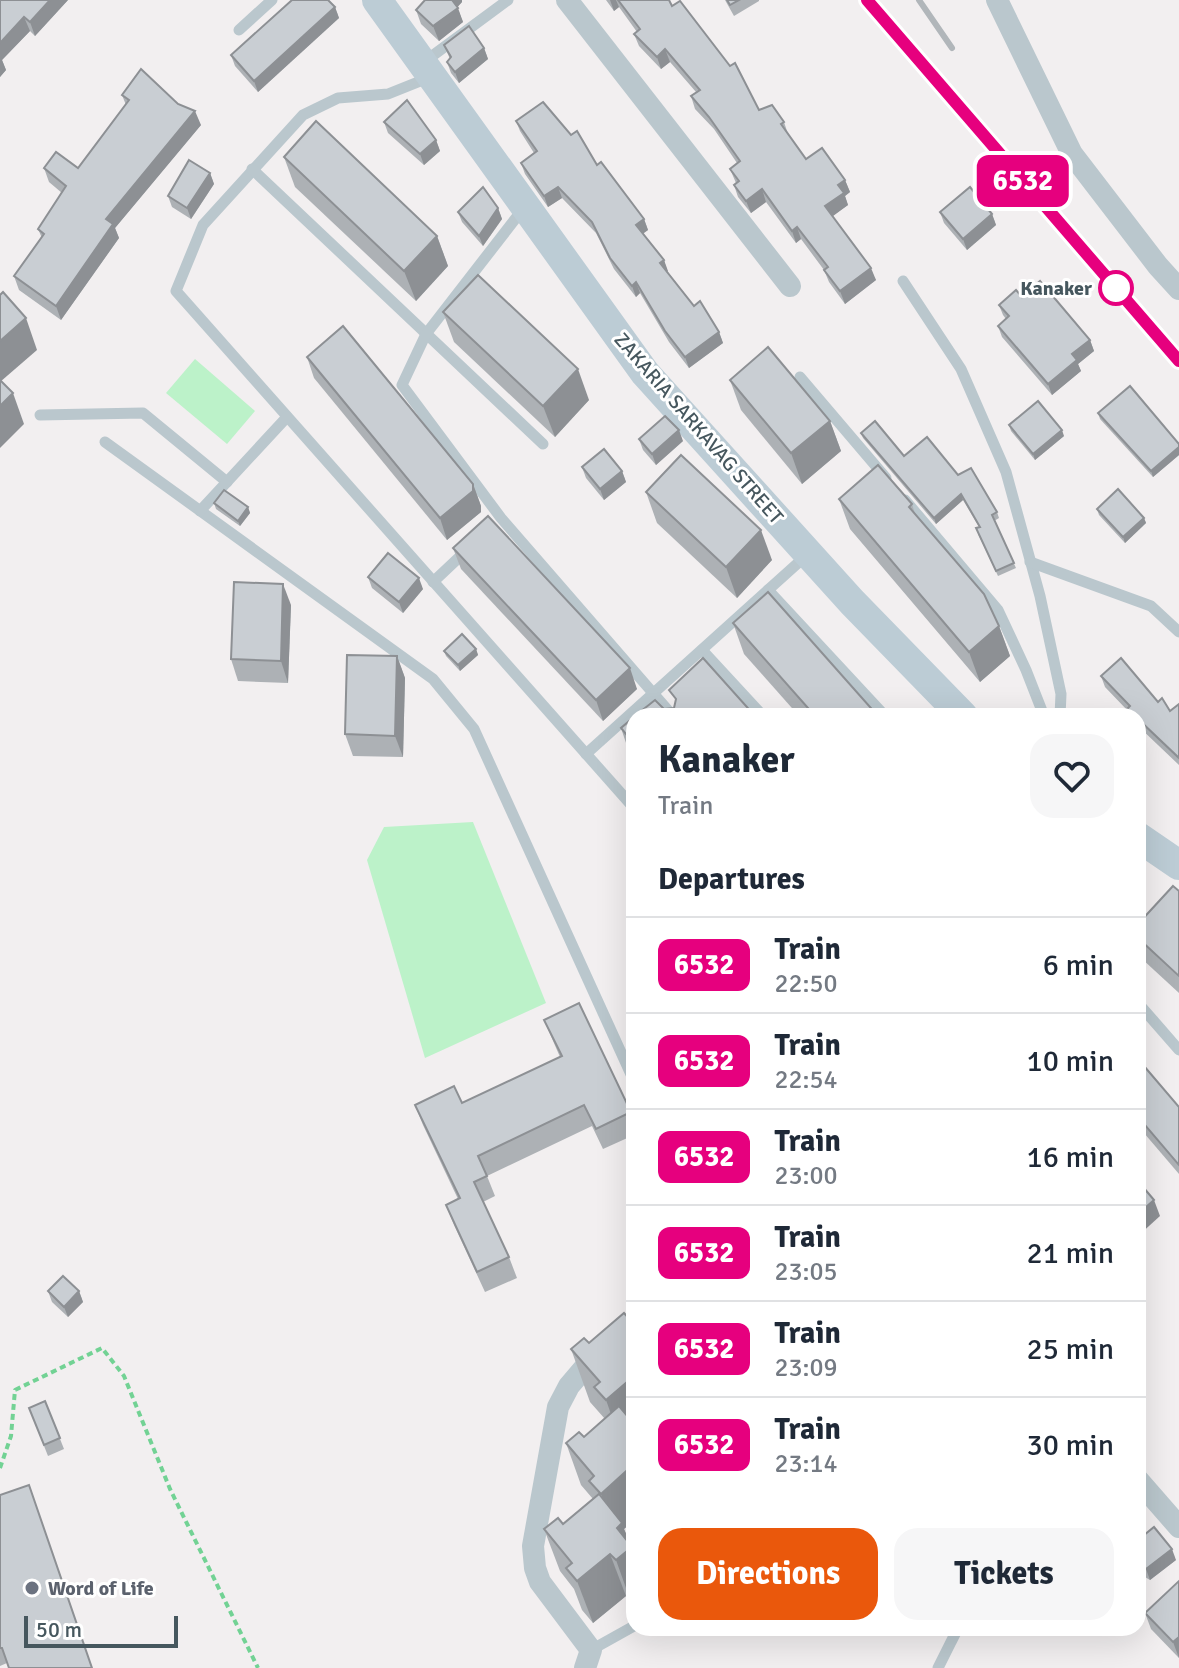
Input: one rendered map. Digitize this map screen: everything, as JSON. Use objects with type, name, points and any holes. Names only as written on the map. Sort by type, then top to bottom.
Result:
[{"type":"main road","name":"ZAKARIA SARKAVAG STREET","points":[[377,0],[645,373],[808,554],[955,708]]},
{"type":"main road","points":[[1146,842],[1179,865]]},
{"type":"street","points":[[567,0],[790,286]]},
{"type":"street","points":[[997,0],[1072,154],[1179,289]]},
{"type":"street","points":[[588,1659],[540,1582],[533,1546],[558,1407],[569,1386],[586,1366],[626,1336]]},
{"type":"street","points":[[1146,1489],[1179,1527]]},
{"type":"lane","points":[[239,30],[272,0]]},
{"type":"lane","points":[[508,0],[428,69],[388,94],[338,98],[303,115],[203,225],[176,291],[626,799]]},
{"type":"lane","points":[[252,169],[543,444]]},
{"type":"lane","points":[[524,208],[426,334],[402,385],[501,518],[666,708]]},
{"type":"lane","points":[[903,281],[961,369],[1006,472],[1061,694],[1060,708]]},
{"type":"lane","points":[[800,377],[891,484]]},
{"type":"lane","points":[[40,415],[143,413],[227,482]]},
{"type":"lane","points":[[200,511],[287,417]]},
{"type":"lane","points":[[105,442],[433,679],[474,729],[626,1063]]},
{"type":"lane","points":[[901,496],[998,610],[1041,708]]},
{"type":"lane","points":[[489,529],[501,518]]},
{"type":"lane","points":[[433,582],[478,540]]},
{"type":"lane","points":[[637,708],[808,554]]},
{"type":"lane","points":[[1030,562],[1151,606],[1179,632]]},
{"type":"lane","points":[[768,590],[878,708]]},
{"type":"lane","points":[[702,650],[756,708]]},
{"type":"lane","points":[[586,754],[626,718]]},
{"type":"lane","points":[[1146,1012],[1179,1050]]},
{"type":"lane","points":[[588,1659],[626,1632]]},
{"type":"lane","points":[[938,1668],[954,1636]]},
{"type":"path","points":[[0,1468],[11,1436],[15,1390],[102,1348],[124,1376],[170,1489],[258,1668]]},
{"type":"green space","points":[[195,359],[255,411],[227,444],[166,393]]},
{"type":"green space","points":[[473,822],[546,1003],[425,1058],[367,860],[384,827]]},
{"type":"building","points":[[0,0],[50,0],[30,22],[24,17],[0,43]]},
{"type":"building","points":[[292,0],[328,0],[335,7],[254,81],[231,55]]},
{"type":"building","points":[[425,0],[452,0],[458,8],[433,26],[416,10]]},
{"type":"building","points":[[618,0],[669,0],[672,6],[680,1],[730,66],[735,63],[759,110],[772,105],[784,122],[781,124],[806,159],[822,148],[845,180],[838,185],[844,193],[825,206],[871,268],[840,291],[824,270],[828,267],[797,227],[792,231],[762,189],[746,201],[734,185],[739,181],[730,169],[740,161],[691,96],[700,90],[665,49],[657,57],[634,34],[640,29]]},
{"type":"building","points":[[469,26],[484,48],[455,72],[447,62],[451,57],[444,45]]},
{"type":"building","points":[[141,69],[178,104],[195,111],[106,219],[113,224],[56,306],[14,276],[44,234],[38,229],[66,186],[44,168],[56,152],[78,168],[129,100],[122,95]]},
{"type":"building","points":[[407,100],[436,140],[420,154],[384,122]]},
{"type":"building","points":[[543,102],[571,135],[577,131],[597,165],[601,162],[644,219],[636,225],[664,260],[660,263],[694,306],[700,301],[719,332],[685,357],[665,331],[636,282],[632,286],[610,258],[592,222],[558,187],[544,196],[521,163],[537,151],[516,121]]},
{"type":"building","points":[[316,121],[437,236],[404,271],[284,157]]},
{"type":"building","points":[[189,160],[210,173],[187,208],[168,196]]},
{"type":"building","points":[[483,187],[498,208],[479,236],[458,212]]},
{"type":"building","points":[[970,187],[992,214],[963,239],[940,212]]},
{"type":"building","points":[[478,275],[578,369],[543,406],[443,312]]},
{"type":"building","points":[[1040,281],[1090,340],[1072,354],[1077,360],[1048,384],[998,326],[1009,316],[999,305],[1016,290],[1022,297]]},
{"type":"building","points":[[3,292],[26,318],[0,341],[0,295]]},
{"type":"building","points":[[343,326],[473,484],[473,491],[440,518],[307,357]]},
{"type":"building","points":[[768,347],[830,421],[791,453],[730,380]]},
{"type":"building","points":[[0,380],[13,393],[0,406]]},
{"type":"building","points":[[1130,386],[1179,444],[1151,471],[1098,413]]},
{"type":"building","points":[[1038,401],[1062,430],[1033,454],[1009,425]]},
{"type":"building","points":[[665,416],[679,430],[652,454],[639,439]]},
{"type":"building","points":[[875,421],[904,456],[927,437],[958,475],[971,468],[997,512],[992,515],[1014,563],[996,571],[976,528],[980,527],[961,494],[934,518],[861,433]]},
{"type":"building","points":[[604,449],[622,471],[600,489],[582,467]]},
{"type":"building","points":[[681,455],[761,530],[726,567],[646,492]]},
{"type":"building","points":[[878,465],[912,504],[909,507],[984,594],[999,626],[969,652],[839,499]]},
{"type":"building","points":[[1118,489],[1144,518],[1123,537],[1097,509]]},
{"type":"building","points":[[224,490],[248,507],[238,521],[214,503]]},
{"type":"building","points":[[488,516],[630,668],[596,700],[453,548]]},
{"type":"building","points":[[388,553],[419,578],[399,602],[368,577]]},
{"type":"building","points":[[234,582],[283,584],[281,661],[231,659]]},
{"type":"building","points":[[768,592],[871,708],[808,708],[733,623]]},
{"type":"building","points":[[462,634],[476,649],[458,665],[444,651]]},
{"type":"building","points":[[347,655],[397,656],[395,736],[345,734]]},
{"type":"building","points":[[703,658],[748,708],[674,708],[676,699],[669,690]]},
{"type":"building","points":[[1121,658],[1158,702],[1162,698],[1170,711],[1179,704],[1179,758],[1146,727],[1146,708],[1128,708],[1130,706],[1101,676]]},
{"type":"building","points":[[655,700],[663,708],[645,708]]},
{"type":"building","points":[[1173,886],[1179,891],[1179,976],[1146,945],[1146,915]]},
{"type":"building","points":[[579,1003],[626,1102],[626,1114],[596,1129],[584,1105],[478,1156],[487,1176],[474,1182],[509,1257],[477,1272],[446,1205],[460,1198],[415,1105],[454,1086],[462,1103],[562,1056],[544,1020]]},
{"type":"building","points":[[1146,1068],[1179,1107],[1179,1165],[1146,1126]]},
{"type":"building","points":[[1146,1190],[1154,1200],[1146,1207]]},
{"type":"building","points":[[63,1276],[79,1291],[64,1307],[48,1291]]},
{"type":"building","points":[[624,1313],[626,1315],[626,1383],[606,1400],[594,1387],[600,1382],[571,1349],[584,1338],[589,1343]]},
{"type":"building","points":[[45,1401],[60,1438],[44,1445],[29,1408]]},
{"type":"building","points":[[619,1406],[626,1414],[626,1471],[601,1494],[589,1481],[594,1476],[566,1443],[579,1432],[584,1437]]},
{"type":"building","name":"Word of Life","points":[[29,1485],[92,1668],[9,1668],[0,1648],[0,1495]]},
{"type":"building","points":[[599,1494],[622,1523],[617,1528],[626,1539],[626,1552],[616,1560],[610,1554],[577,1581],[566,1568],[572,1563],[544,1529],[558,1518],[563,1524]]},
{"type":"building","points":[[1154,1527],[1172,1549],[1146,1569],[1146,1534]]},
{"type":"building","points":[[1179,1581],[1179,1637],[1173,1642],[1146,1612]]},
{"type":"railway","points":[[867,0],[1179,361]]},
{"type":"railway","points":[[919,0],[952,48]]},
{"type":"train","name":"6532","points":[[867,0],[1179,361]]},
{"type":"place","name":"Kanaker","points":[[1116,288]]},
{"type":"place","name":"Word of Life","points":[[32,1588]]}]
